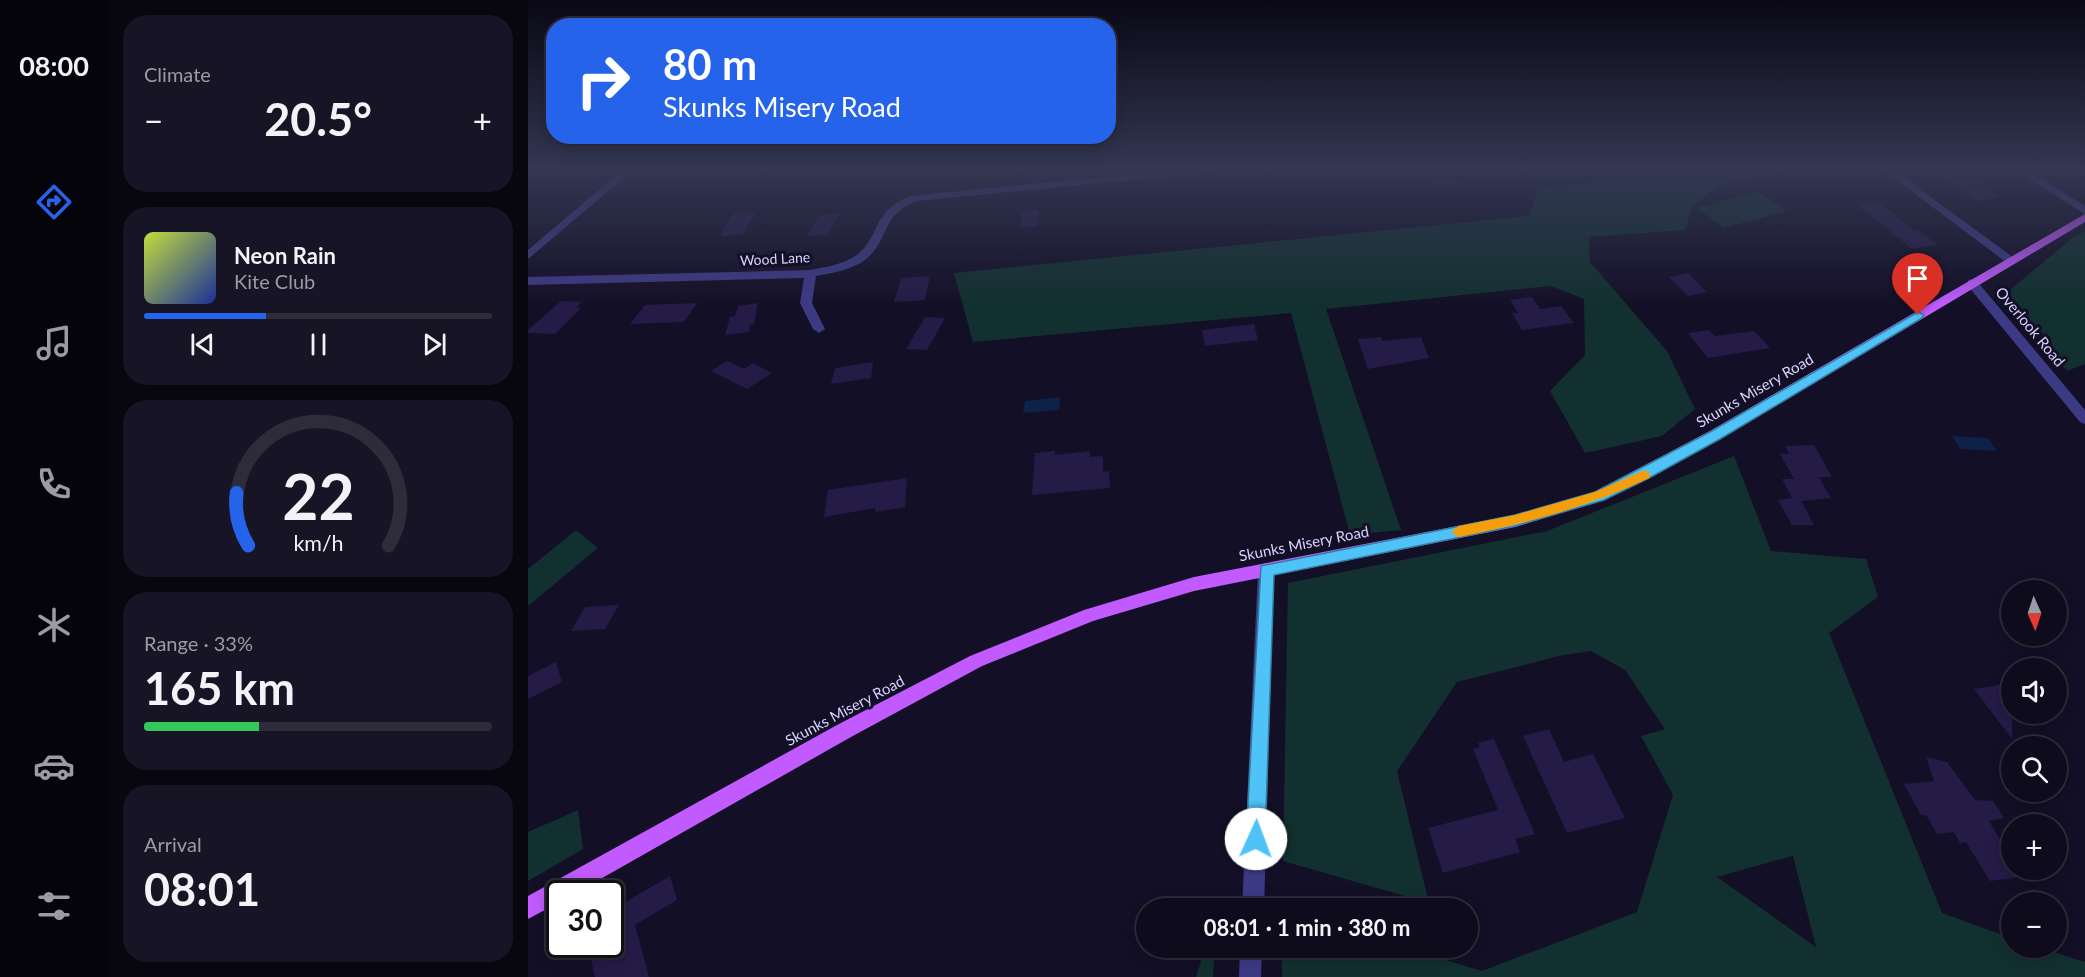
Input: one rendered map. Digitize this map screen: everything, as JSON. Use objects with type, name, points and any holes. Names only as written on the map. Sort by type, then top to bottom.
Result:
[{"type":"main road","name":"Skunks Misery Road","points":[[528,908],[844,731],[976,661],[1090,615],[1194,584],[1515,521],[1599,496],[1644,475],[1715,435],[2085,217]]},
{"type":"street","points":[[528,256],[575,216]]},
{"type":"street","name":"Wood Lane","points":[[528,281],[810,274],[843,266],[859,259],[872,247],[885,216]]},
{"type":"street","points":[[1950,216],[2010,260]]},
{"type":"street","points":[[810,274],[806,303],[819,329]]},
{"type":"street","name":"Overlook Road","points":[[1972,283],[2085,419]]},
{"type":"street","points":[[1253,898],[1266,570]]},
{"type":"street","points":[[1250,977],[1251,958]]},
{"type":"green space","points":[[1529,216],[1689,216],[1685,230],[1589,237],[1590,262],[1667,351],[1695,409],[1662,436],[1585,453],[1550,391],[1585,355],[1584,299],[1551,286],[1326,309],[1401,530],[1350,535],[1291,313],[973,342],[954,273]]},
{"type":"green space","points":[[1707,216],[1770,216],[1724,228]]},
{"type":"green space","points":[[2085,231],[2085,364],[2067,371],[2003,296],[2071,239]]},
{"type":"green space","points":[[1734,456],[1771,551],[1866,559],[1878,597],[1829,633],[1942,913],[2001,934],[2001,958],[2067,956],[2085,962],[2085,977],[1282,977],[1282,958],[1439,958],[1482,971],[1637,912],[1673,795],[1641,736],[1665,729],[1625,670],[1591,651],[1563,655],[1457,682],[1397,771],[1428,898],[1412,898],[1283,861],[1288,583],[1547,531]],"holes":[[[1793,856],[1816,947],[1717,877]]]},
{"type":"green space","points":[[576,530],[598,548],[528,606],[528,569]]},
{"type":"green space","points":[[578,810],[583,849],[528,881],[528,832]]},
{"type":"green space","points":[[1202,958],[1214,958],[1213,977],[1196,977]]},
{"type":"water","points":[[1060,397],[1059,410],[1023,413],[1025,401]]},
{"type":"water","points":[[1952,436],[1988,438],[1997,451],[1960,449]]},
{"type":"building","points":[[732,216],[754,216],[743,234],[720,236]]},
{"type":"building","points":[[819,216],[838,216],[828,235],[807,236]]},
{"type":"building","points":[[1021,216],[1039,216],[1038,226],[1020,228]]},
{"type":"building","points":[[1871,216],[1896,216],[1938,245],[1912,249]]},
{"type":"building","points":[[1688,273],[1707,292],[1688,296],[1669,277]]},
{"type":"building","points":[[930,276],[925,300],[894,302],[901,278]]},
{"type":"building","points":[[1532,297],[1540,309],[1561,306],[1574,323],[1522,330],[1512,313],[1518,313],[1510,300]]},
{"type":"building","points":[[561,301],[582,302],[576,308],[581,308],[555,334],[528,333],[528,330]]},
{"type":"building","points":[[697,303],[684,322],[630,324],[645,305]]},
{"type":"building","points":[[758,303],[754,324],[750,325],[749,332],[725,335],[730,317],[735,316],[738,306]]},
{"type":"building","points":[[925,317],[945,318],[927,350],[906,349]]},
{"type":"building","points":[[1254,324],[1258,340],[1205,346],[1202,330]]},
{"type":"building","points":[[1709,330],[1715,336],[1754,331],[1770,348],[1708,358],[1688,333]]},
{"type":"building","points":[[1381,337],[1382,341],[1421,337],[1429,358],[1368,369],[1358,339]]},
{"type":"building","points":[[727,361],[744,369],[753,363],[772,373],[747,389],[711,371]]},
{"type":"building","points":[[873,362],[871,378],[831,384],[835,368]]},
{"type":"building","points":[[1814,445],[1832,477],[1819,477],[1831,498],[1801,501],[1814,525],[1792,525],[1778,500],[1792,498],[1782,479],[1794,479],[1780,454],[1789,454],[1785,446]]},
{"type":"building","points":[[1055,451],[1055,455],[1090,451],[1090,457],[1103,456],[1103,472],[1109,471],[1110,488],[1032,495],[1035,453]]},
{"type":"building","points":[[907,478],[905,507],[875,512],[876,508],[824,517],[828,490]]},
{"type":"building","points":[[619,605],[605,629],[571,631],[585,607]]},
{"type":"building","points":[[556,662],[562,682],[528,699],[528,676]]},
{"type":"building","points":[[2001,685],[2001,724],[2012,724],[2012,736],[2010,736],[1974,689]]},
{"type":"building","points":[[1549,729],[1564,762],[1593,754],[1625,818],[1567,833],[1523,736]]},
{"type":"building","points":[[1494,739],[1535,834],[1515,839],[1520,852],[1443,873],[1428,828],[1498,810],[1473,749],[1480,747],[1478,743]]},
{"type":"building","points":[[1926,757],[1947,762],[1975,800],[1993,801],[2001,814],[2001,819],[1989,821],[2001,841],[2001,880],[1990,881],[1966,842],[1960,843],[1954,832],[1937,834],[1926,815],[1921,815],[1904,784],[1934,781]]},
{"type":"building","points":[[670,876],[677,900],[635,925],[649,977],[595,977],[591,958],[624,958],[624,903]]},
{"type":"slow traffic","points":[[1459,532],[1515,521],[1599,496],[1645,475]]},
{"type":"route","points":[[1256,839],[1266,570],[1515,521],[1599,496],[1644,475],[1715,435],[1918,315]]}]
